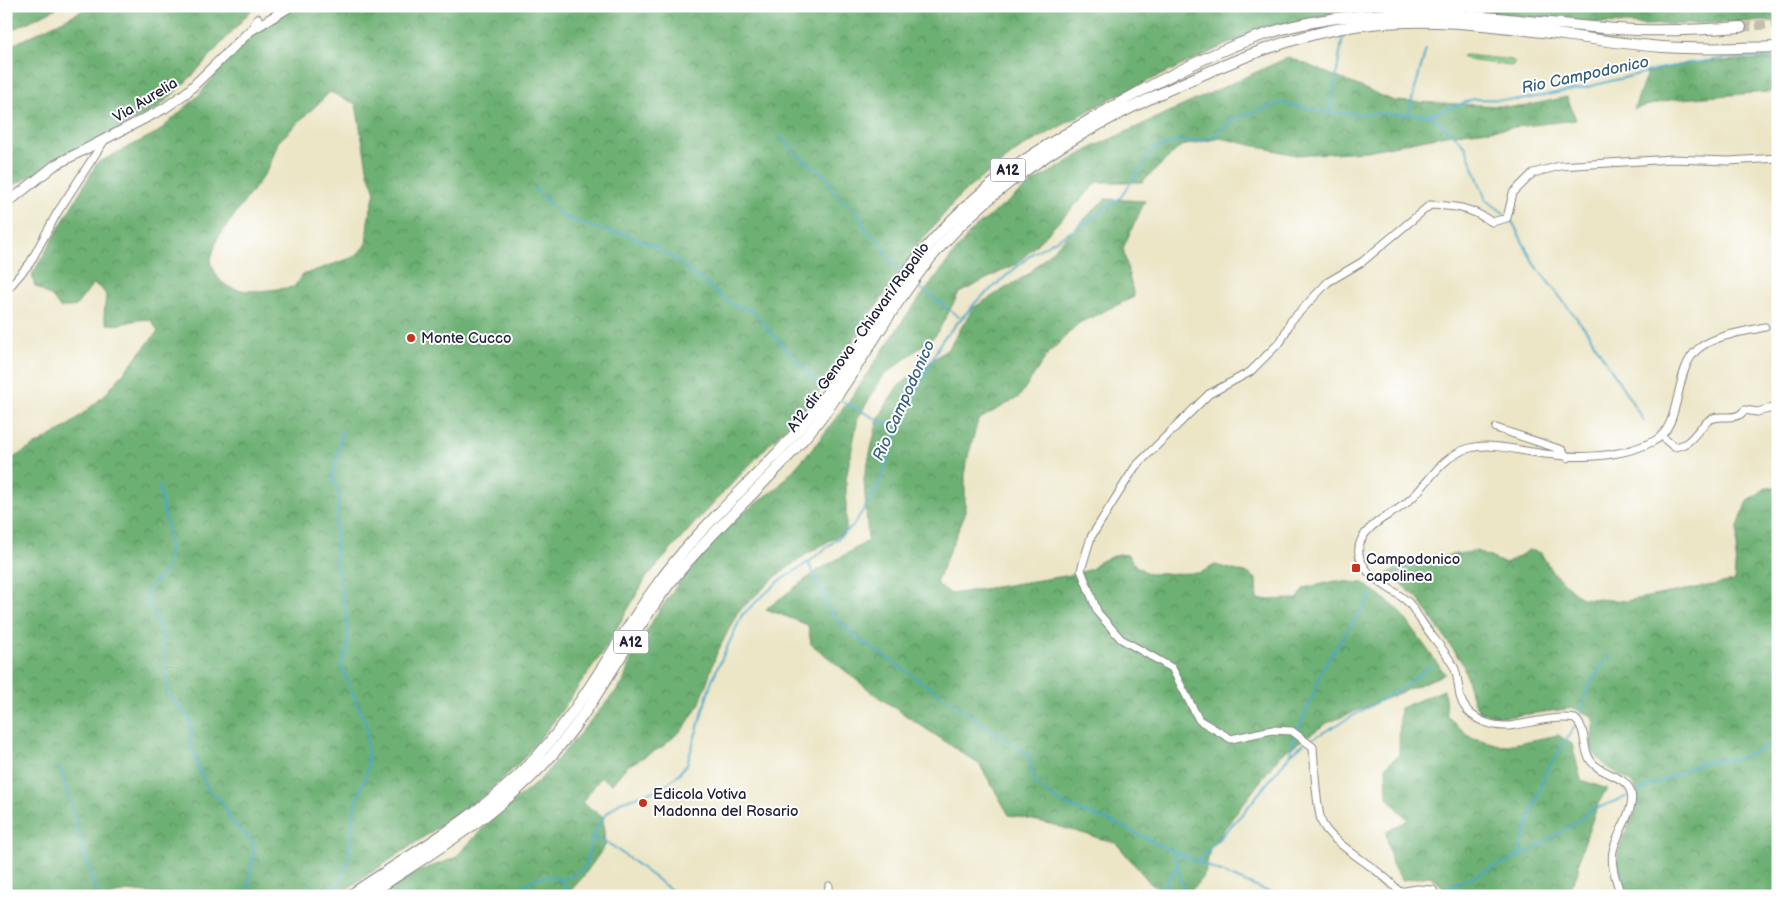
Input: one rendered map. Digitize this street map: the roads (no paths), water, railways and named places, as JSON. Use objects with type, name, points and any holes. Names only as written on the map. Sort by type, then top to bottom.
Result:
[{"type":"highway","name":"A12","points":[[1145,94],[1247,39],[1314,21],[1379,13],[1440,12],[1622,30],[1684,31],[1740,27]]},
{"type":"highway","name":"A12","points":[[1145,94],[1254,51],[1309,36],[1385,22],[1440,22],[1663,47],[1778,48]]},
{"type":"highway","name":"A12 dir. Genova - Chiavari/Rapallo","points":[[426,850],[491,799],[529,765],[561,727],[656,585],[705,525],[791,437],[819,413],[887,309],[927,263],[959,218],[1068,137],[1145,94]]},
{"type":"highway","name":"A12","points":[[349,896],[426,850]]},
{"type":"highway","name":"A12","points":[[367,896],[426,850]]},
{"type":"main road","name":"Via Aurelia","points":[[6,204],[55,165],[106,138],[142,122],[187,92],[250,30],[288,8]]},
{"type":"street","points":[[250,30],[258,18]]},
{"type":"street","points":[[6,292],[30,263],[57,213],[106,138]]},
{"type":"street","points":[[1436,896],[1433,890],[1417,889],[1399,892],[1392,881],[1334,838],[1321,821],[1313,747],[1292,731],[1272,730],[1231,738],[1198,720],[1172,668],[1121,639],[1098,613],[1081,570],[1091,537],[1135,467],[1209,394],[1250,372],[1281,341],[1291,321],[1328,282],[1362,262],[1430,205],[1461,206],[1476,212],[1492,222],[1507,218],[1514,193],[1533,173],[1560,166],[1672,158],[1728,161],[1778,158]]},
{"type":"street","points":[[1621,896],[1614,873],[1612,852],[1632,804],[1630,790],[1626,784],[1596,766],[1590,760],[1582,725],[1575,719],[1569,718],[1506,726],[1479,720],[1467,712],[1460,699],[1454,668],[1410,604],[1366,570],[1358,556],[1362,541],[1371,526],[1407,504],[1445,460],[1454,454],[1471,448],[1493,446],[1568,458],[1600,456],[1638,447],[1656,440],[1664,433],[1669,423],[1682,376],[1697,349],[1728,336],[1765,327]]},
{"type":"street","points":[[1666,440],[1674,447],[1683,446],[1689,443],[1709,419],[1722,415],[1740,415],[1745,410],[1757,412],[1773,408],[1778,413]]},
{"type":"street","points":[[1496,428],[1562,450],[1568,458]]},
{"type":"street","points":[[827,896],[829,886]]},
{"type":"waterway","points":[[1345,6],[1346,13]]},
{"type":"waterway","points":[[1330,112],[1344,30]]},
{"type":"waterway","points":[[1408,114],[1426,49]]},
{"type":"waterway","name":"Rio Campodonico","points":[[515,896],[526,884],[541,877],[563,879],[579,872],[585,867],[592,837],[605,815],[620,802],[660,789],[676,777],[687,764],[712,680],[742,615],[778,582],[810,561],[853,526],[878,487],[901,423],[942,340],[977,301],[1033,253],[1086,223],[1121,197],[1155,148],[1180,141],[1202,141],[1214,136],[1233,119],[1282,103],[1330,113],[1430,115],[1474,99],[1520,100],[1583,88],[1663,68],[1725,58],[1778,56]]},
{"type":"waterway","points":[[1430,116],[1448,129],[1465,146],[1486,200],[1505,214]]},
{"type":"waterway","points":[[781,136],[794,152],[827,177],[832,191],[860,216],[867,232],[879,240],[889,258],[902,273]]},
{"type":"waterway","points":[[534,188],[564,218],[613,233],[622,233],[659,248],[736,307],[754,312],[824,390]]},
{"type":"waterway","points":[[1508,218],[1513,223],[1534,264],[1586,330],[1644,421]]},
{"type":"waterway","points":[[915,284],[959,317]]},
{"type":"waterway","points":[[838,399],[884,423],[901,423]]},
{"type":"waterway","points":[[321,896],[341,883],[349,855],[353,814],[368,768],[367,727],[341,665],[347,651],[348,637],[346,610],[336,563],[336,523],[340,492],[332,480],[341,431]]},
{"type":"waterway","points":[[159,486],[169,538],[169,548],[166,567],[147,592],[148,603],[163,635],[168,693],[188,717],[192,733],[190,745],[200,773],[211,793],[220,798],[232,822],[252,842],[254,849],[247,896]]},
{"type":"waterway","points":[[808,562],[833,616],[856,637],[1029,755],[1035,785],[1063,804],[1115,823],[1172,851],[1261,889],[1283,896]]},
{"type":"waterway","points":[[1297,732],[1312,699],[1322,669],[1372,594]]},
{"type":"waterway","points":[[1579,720],[1588,687],[1609,655]]},
{"type":"waterway","points":[[1308,741],[1401,689],[1431,665]]},
{"type":"waterway","points":[[1518,855],[1545,774],[1576,724]]},
{"type":"waterway","points":[[1291,753],[1295,736]]},
{"type":"waterway","points":[[1199,860],[1243,813],[1290,755],[1304,743]]},
{"type":"waterway","points":[[1633,794],[1701,763],[1731,760],[1778,743]]},
{"type":"waterway","points":[[60,767],[97,896]]},
{"type":"waterway","points":[[1437,892],[1527,853],[1574,824],[1590,811],[1628,796]]},
{"type":"waterway","points":[[592,837],[611,845],[679,896]]},
{"type":"waterway","points":[[1174,852],[1185,896]]},
{"type":"waterway","points":[[1158,896],[1176,867]]},
{"type":"waterway","points":[[560,880],[572,896]]},
{"type":"tunnel","points":[[1741,27],[1778,23]]},
{"type":"place","name":"Monte Cucco","points":[[411,338]]},
{"type":"place","name":"Campodonico capolinea","points":[[1356,568]]},
{"type":"place","name":"Edicola Votiva Madonna del Rosario","points":[[643,803]]}]
